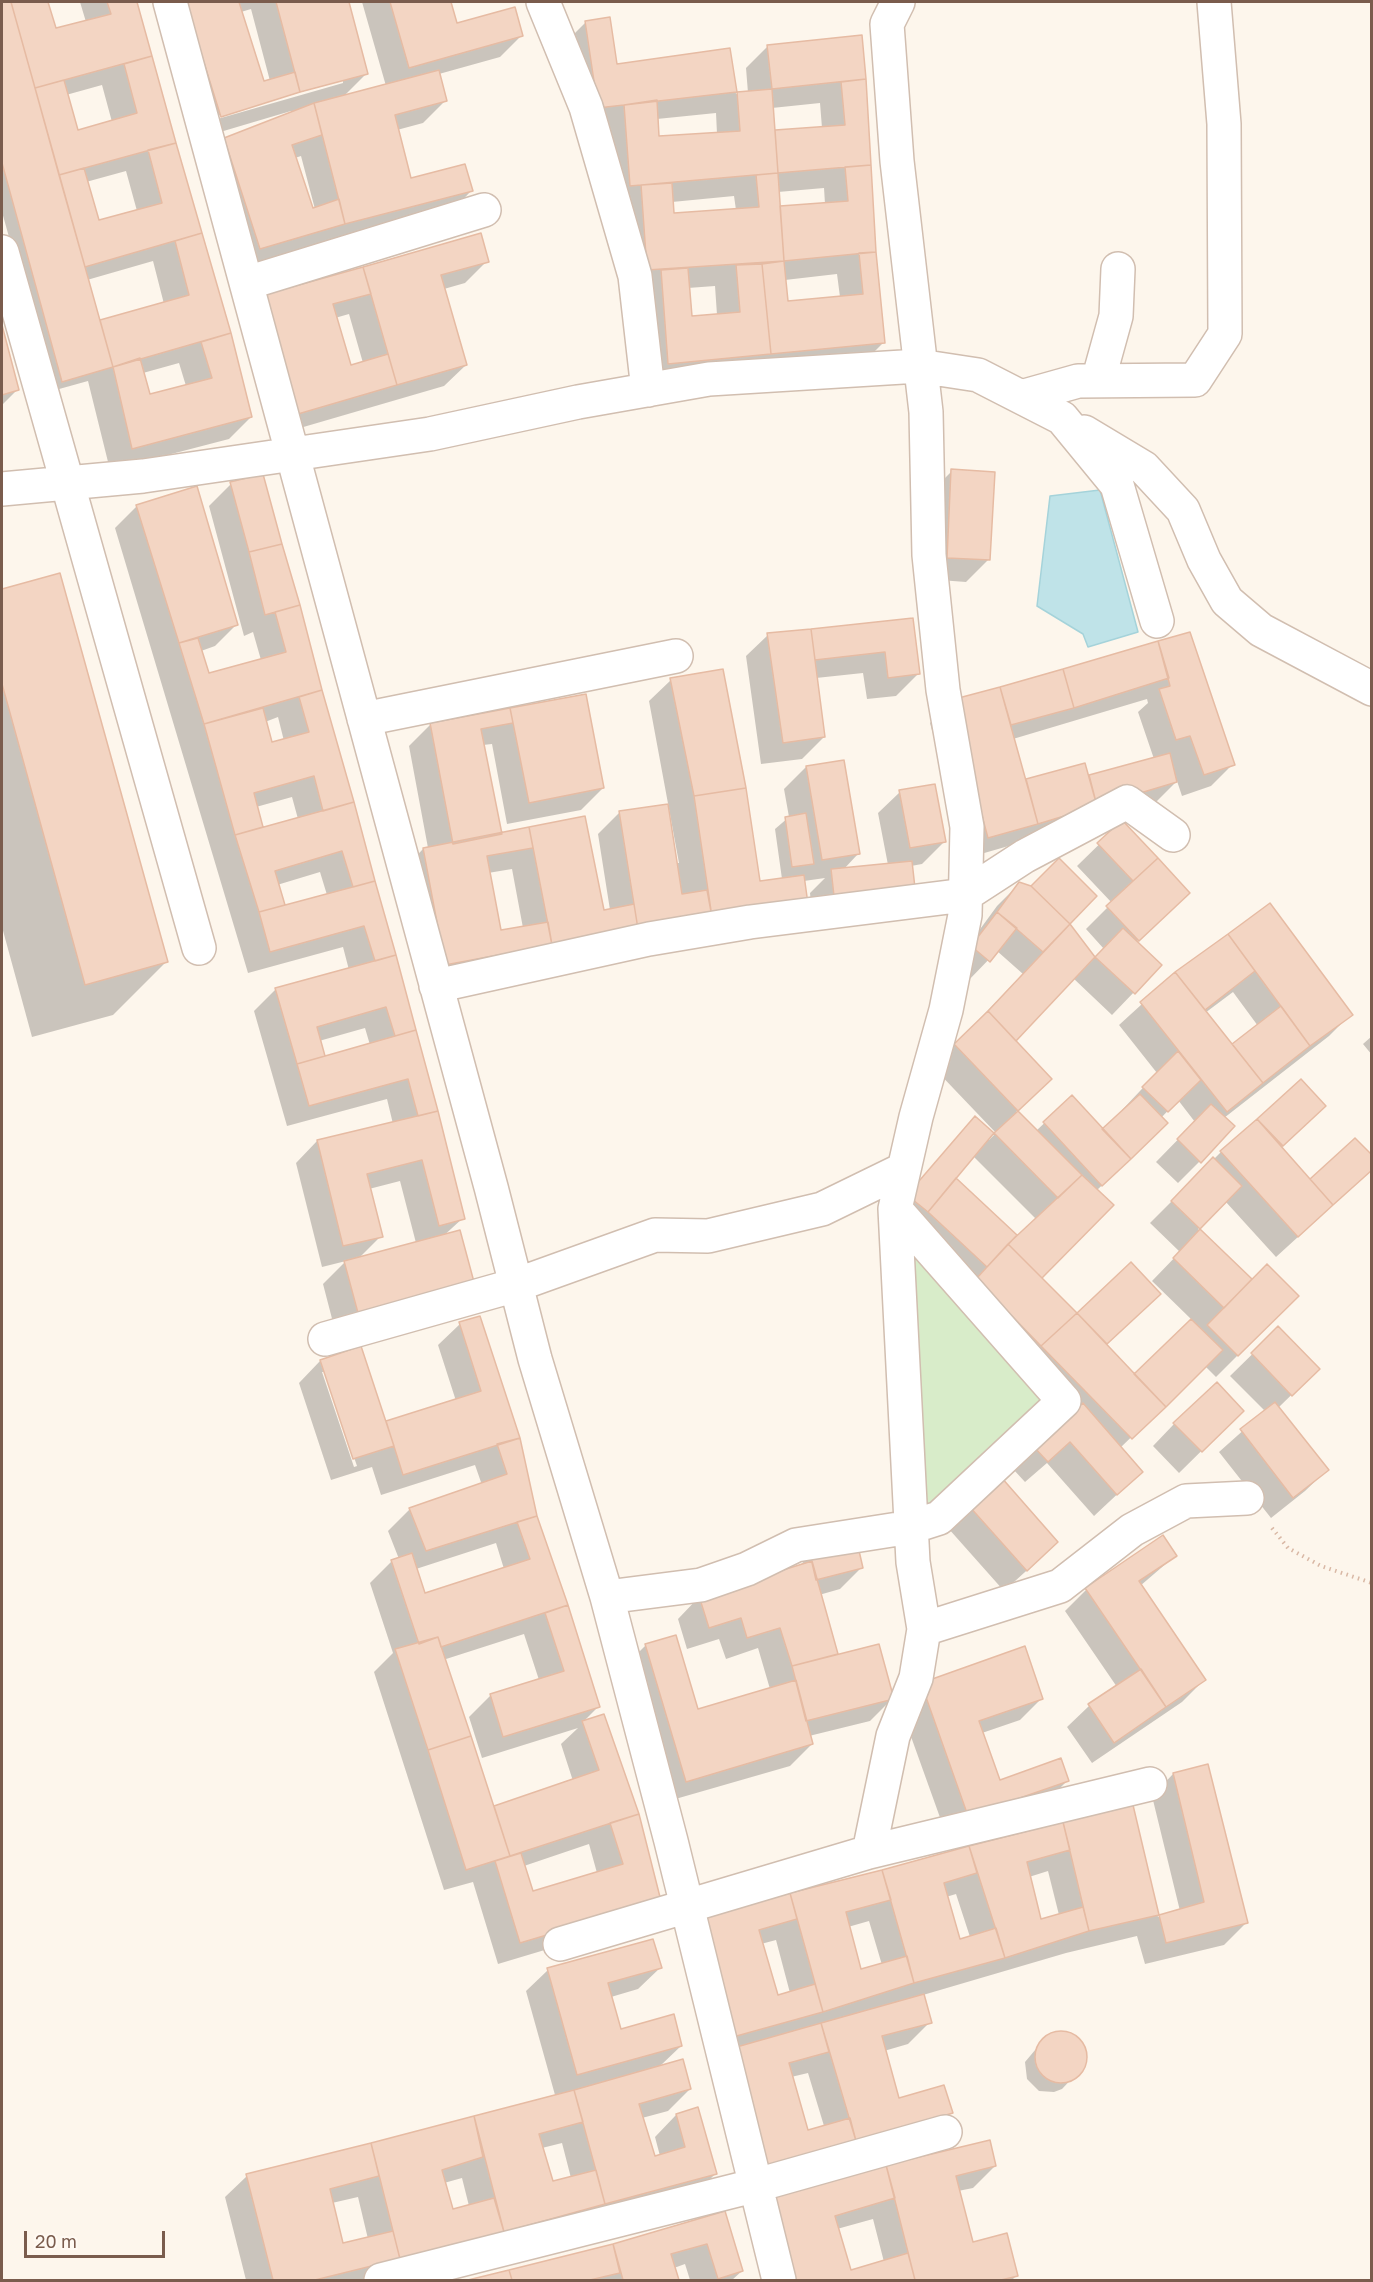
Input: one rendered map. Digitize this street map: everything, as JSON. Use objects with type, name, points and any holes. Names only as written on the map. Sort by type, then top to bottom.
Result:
[{"type":"street","points":[[170,2],[535,1359],[608,1597],[688,1907],[779,2280]]},
{"type":"street","points":[[543,2],[586,107],[635,276],[648,390]]},
{"type":"street","points":[[1021,397],[1078,381],[1195,380],[1225,334],[1224,124],[1214,2]]},
{"type":"street","points":[[869,1852],[893,1736],[916,1678],[924,1629],[913,1562],[896,1209],[904,1169],[946,1010],[965,915],[967,827],[942,678],[929,555],[926,412],[897,161],[892,13]]},
{"type":"street","points":[[247,283],[484,210]]},
{"type":"street","points":[[2,252],[199,948]]},
{"type":"street","points":[[1098,381],[1116,316],[1118,269]]},
{"type":"street","points":[[2,489],[143,476],[430,434],[578,402],[709,379],[919,366],[978,375],[1062,418],[1144,468],[1183,510],[1204,560],[1227,601],[1261,630],[1371,689]]},
{"type":"street","points":[[1062,418],[1118,485],[1157,621]]},
{"type":"street","points":[[364,719],[676,656]]},
{"type":"street","points":[[436,986],[671,935],[750,922],[965,895],[1025,856],[1127,802],[1173,835]]},
{"type":"street","points":[[325,1339],[516,1284],[655,1235],[708,1236],[822,1209],[904,1169]]},
{"type":"street","points":[[608,1597],[701,1585],[747,1569],[796,1545],[911,1527],[939,1518],[1064,1401],[896,1209]]},
{"type":"street","points":[[924,1629],[1060,1586],[1132,1530],[1186,1501],[1247,1498]]},
{"type":"street","points":[[560,1944],[869,1852],[1150,1784]]},
{"type":"street","points":[[381,2280],[756,2185],[945,2132]]},
{"type":"path","points":[[1247,1498],[1288,1548],[1321,1566],[1371,1583]]},
{"type":"green space","points":[[895,1209],[1064,1401],[911,1527]]},
{"type":"water","points":[[1100,490],[1138,632],[1088,647],[1083,634],[1037,606],[1050,496]]},
{"type":"building","points":[[2,2],[11,2],[113,367],[62,382],[2,163]]},
{"type":"building","points":[[11,2],[48,2],[56,28],[111,14],[107,2],[137,2],[152,56],[35,88]]},
{"type":"building","points":[[185,2],[239,2],[264,81],[295,72],[300,92],[221,117]]},
{"type":"building","points":[[276,2],[349,2],[368,74],[300,92]]},
{"type":"building","points":[[390,2],[451,2],[457,23],[515,7],[523,36],[409,68]]},
{"type":"building","points":[[610,17],[617,64],[730,48],[737,92],[598,108],[585,21]]},
{"type":"building","points":[[862,35],[866,79],[772,89],[767,45]]},
{"type":"building","points":[[152,56],[176,143],[59,175],[35,88],[64,80],[78,130],[137,113],[124,64]]},
{"type":"building","points":[[439,70],[447,101],[395,115],[411,178],[465,164],[473,191],[345,224],[314,103]]},
{"type":"building","points":[[866,79],[871,165],[778,173],[775,130],[845,125],[841,82]]},
{"type":"building","points":[[772,89],[778,173],[630,186],[624,105],[657,100],[659,136],[740,131],[737,92]]},
{"type":"building","points":[[314,103],[322,135],[292,145],[313,208],[339,199],[345,224],[260,249],[224,138]]},
{"type":"building","points":[[176,143],[202,233],[85,267],[59,175],[84,168],[99,220],[162,203],[148,150]]},
{"type":"building","points":[[871,165],[876,252],[784,261],[780,206],[848,201],[845,167]]},
{"type":"building","points":[[778,173],[784,261],[647,270],[641,185],[672,183],[674,213],[759,207],[756,175]]},
{"type":"building","points":[[202,233],[231,333],[113,367],[100,320],[189,295],[175,241]]},
{"type":"building","points":[[481,233],[489,262],[441,275],[467,365],[397,385],[363,267]]},
{"type":"building","points":[[876,252],[885,343],[771,354],[762,264],[784,261],[788,301],[863,294],[859,253]]},
{"type":"building","points":[[762,264],[771,354],[668,364],[661,270],[688,268],[692,316],[740,312],[736,265]]},
{"type":"building","points":[[363,267],[371,294],[333,304],[351,365],[388,354],[397,385],[298,414],[263,295]]},
{"type":"building","points":[[2,325],[19,390],[2,395]]},
{"type":"building","points":[[231,333],[252,417],[132,449],[113,367],[140,358],[150,394],[212,378],[201,342]]},
{"type":"building","points":[[951,469],[995,472],[990,560],[947,558]]},
{"type":"building","points":[[263,474],[282,544],[249,552],[230,482]]},
{"type":"building","points":[[197,486],[238,625],[179,643],[136,505]]},
{"type":"building","points":[[282,544],[300,605],[265,615],[249,552]]},
{"type":"building","points":[[60,573],[168,962],[85,985],[2,684],[2,589]]},
{"type":"building","points":[[300,605],[322,690],[204,724],[179,643],[198,638],[209,673],[286,652],[275,612]]},
{"type":"building","points":[[913,618],[920,674],[888,678],[885,652],[815,660],[811,629]]},
{"type":"building","points":[[811,629],[825,737],[783,743],[767,633]]},
{"type":"building","points":[[1190,632],[1235,765],[1204,775],[1190,736],[1176,740],[1159,689],[1170,686],[1158,641]]},
{"type":"building","points":[[1158,641],[1169,678],[1074,708],[1063,669]]},
{"type":"building","points":[[723,669],[746,788],[694,796],[670,678]]},
{"type":"building","points":[[1063,669],[1074,708],[1011,725],[1000,687]]},
{"type":"building","points":[[1000,687],[1038,824],[988,838],[951,700]]},
{"type":"building","points":[[322,690],[354,802],[323,811],[314,776],[254,793],[263,827],[235,835],[204,724],[263,708],[272,742],[309,732],[299,697]]},
{"type":"building","points":[[586,694],[604,788],[529,803],[510,708]]},
{"type":"building","points":[[510,708],[513,723],[481,729],[502,834],[453,844],[430,723]]},
{"type":"building","points":[[1170,753],[1177,782],[1097,806],[1089,775]]},
{"type":"building","points":[[844,760],[860,854],[822,860],[806,766]]},
{"type":"building","points":[[1085,763],[1097,806],[1038,824],[1026,779]]},
{"type":"building","points":[[935,784],[946,842],[910,848],[899,790]]},
{"type":"building","points":[[746,788],[760,881],[804,875],[808,904],[712,917],[694,796]]},
{"type":"building","points":[[354,802],[375,881],[353,887],[342,851],[275,871],[285,905],[259,912],[235,835]]},
{"type":"building","points":[[668,804],[682,894],[707,890],[712,917],[638,929],[619,811]]},
{"type":"building","points":[[806,813],[814,864],[792,867],[785,817]]},
{"type":"building","points":[[585,816],[604,910],[634,904],[638,929],[552,945],[529,827]]},
{"type":"building","points":[[1122,820],[1158,858],[1133,881],[1097,843]]},
{"type":"building","points":[[529,827],[533,848],[487,856],[501,930],[548,922],[552,945],[445,965],[423,848]]},
{"type":"building","points":[[1059,858],[1097,896],[1070,924],[1031,886]]},
{"type":"building","points":[[1158,858],[1190,893],[1139,941],[1106,906]]},
{"type":"building","points":[[912,861],[916,897],[835,905],[831,869]]},
{"type":"building","points":[[375,881],[396,955],[375,961],[364,926],[270,952],[259,912]]},
{"type":"building","points":[[1019,882],[1031,886],[1070,924],[1043,952],[997,912]]},
{"type":"building","points":[[1270,903],[1353,1015],[1310,1046],[1228,934]]},
{"type":"building","points":[[997,912],[1017,928],[990,962],[971,946]]},
{"type":"building","points":[[1070,924],[1095,957],[1016,1041],[988,1011]]},
{"type":"building","points":[[1123,928],[1162,965],[1135,994],[1095,957]]},
{"type":"building","points":[[1228,934],[1255,971],[1205,1010],[1175,972]]},
{"type":"building","points":[[396,955],[416,1030],[395,1036],[386,1007],[317,1027],[325,1056],[297,1064],[275,988]]},
{"type":"building","points":[[1175,972],[1263,1083],[1227,1112],[1140,1002]]},
{"type":"building","points":[[1281,1006],[1310,1046],[1263,1083],[1232,1044]]},
{"type":"building","points":[[988,1011],[1052,1079],[1018,1111],[954,1044]]},
{"type":"building","points":[[416,1030],[438,1111],[418,1116],[408,1079],[309,1106],[297,1064]]},
{"type":"building","points":[[1178,1051],[1201,1080],[1168,1112],[1142,1087]]},
{"type":"building","points":[[1301,1079],[1326,1106],[1283,1146],[1257,1119]]},
{"type":"building","points":[[1140,1094],[1168,1123],[1131,1159],[1102,1129]]},
{"type":"building","points":[[1072,1095],[1131,1159],[1102,1186],[1043,1122]]},
{"type":"building","points":[[1211,1104],[1235,1126],[1201,1163],[1177,1139]]},
{"type":"building","points":[[438,1111],[465,1219],[439,1226],[422,1160],[367,1174],[383,1237],[343,1246],[317,1140]]},
{"type":"building","points":[[1018,1111],[1082,1175],[1058,1198],[994,1133]]},
{"type":"building","points":[[975,1116],[994,1133],[928,1212],[907,1195]]},
{"type":"building","points":[[1257,1119],[1333,1205],[1298,1237],[1220,1151]]},
{"type":"building","points":[[1355,1138],[1372,1155],[1372,1170],[1333,1205],[1310,1179]]},
{"type":"building","points":[[1213,1157],[1242,1186],[1200,1229],[1171,1201]]},
{"type":"building","points":[[1082,1175],[1114,1205],[1042,1278],[1008,1244]]},
{"type":"building","points":[[956,1178],[1017,1235],[987,1267],[928,1212]]},
{"type":"building","points":[[1200,1229],[1252,1279],[1224,1308],[1173,1258]]},
{"type":"building","points":[[460,1230],[474,1282],[358,1313],[344,1261]]},
{"type":"building","points":[[1008,1244],[1077,1313],[1041,1346],[976,1279]]},
{"type":"building","points":[[1131,1262],[1161,1294],[1107,1344],[1077,1313]]},
{"type":"building","points":[[1267,1264],[1299,1296],[1238,1356],[1207,1325]]},
{"type":"building","points":[[1077,1313],[1166,1407],[1132,1439],[1041,1346]]},
{"type":"building","points":[[480,1316],[520,1438],[403,1475],[386,1421],[481,1391],[459,1322]]},
{"type":"building","points":[[1191,1319],[1223,1350],[1166,1407],[1134,1374]]},
{"type":"building","points":[[1278,1326],[1320,1369],[1292,1396],[1251,1353]]},
{"type":"building","points":[[361,1346],[394,1446],[353,1459],[320,1360]]},
{"type":"building","points":[[1217,1382],[1244,1411],[1202,1452],[1173,1423]]},
{"type":"building","points":[[1275,1402],[1329,1470],[1293,1498],[1240,1429]]},
{"type":"building","points":[[1083,1403],[1143,1472],[1117,1495],[1070,1442],[1048,1462],[1033,1446]]},
{"type":"building","points":[[520,1438],[537,1516],[426,1551],[409,1508],[507,1474],[497,1444]]},
{"type":"building","points":[[1001,1477],[1058,1542],[1027,1571],[969,1506]]},
{"type":"building","points":[[537,1516],[568,1605],[441,1647],[438,1637],[419,1644],[391,1560],[412,1553],[425,1593],[530,1559],[517,1522]]},
{"type":"building","points":[[1163,1535],[1177,1556],[1139,1581],[1206,1680],[1166,1707],[1085,1588]]},
{"type":"building","points":[[857,1542],[863,1568],[816,1580],[810,1554]]},
{"type":"building","points":[[812,1561],[838,1654],[792,1666],[780,1628],[747,1638],[741,1618],[709,1628],[699,1596]]},
{"type":"building","points":[[568,1605],[600,1707],[503,1737],[490,1694],[564,1671],[545,1613]]},
{"type":"building","points":[[676,1635],[698,1709],[796,1680],[813,1744],[686,1782],[645,1644]]},
{"type":"building","points":[[438,1637],[471,1736],[428,1750],[395,1649]]},
{"type":"building","points":[[879,1644],[894,1699],[806,1721],[792,1666]]},
{"type":"building","points":[[1025,1646],[1043,1699],[979,1721],[1000,1780],[1061,1758],[1069,1781],[968,1816],[921,1683]]},
{"type":"building","points":[[1141,1669],[1166,1707],[1114,1743],[1088,1704]]},
{"type":"building","points":[[604,1714],[639,1814],[510,1856],[494,1806],[599,1770],[582,1721]]},
{"type":"building","points":[[471,1736],[510,1856],[466,1870],[428,1750]]},
{"type":"building","points":[[1208,1764],[1248,1923],[1166,1943],[1159,1915],[1204,1902],[1173,1773]]},
{"type":"building","points":[[1133,1805],[1159,1915],[1089,1931],[1063,1822]]},
{"type":"building","points":[[639,1814],[661,1901],[520,1943],[495,1861],[521,1853],[533,1891],[623,1864],[610,1823]]},
{"type":"building","points":[[1063,1822],[1070,1850],[1027,1862],[1041,1919],[1083,1907],[1089,1931],[1005,1958],[969,1846]]},
{"type":"building","points":[[969,1846],[977,1873],[944,1883],[960,1939],[996,1928],[1005,1958],[914,1983],[882,1870]]},
{"type":"building","points":[[882,1870],[891,1900],[846,1912],[861,1969],[907,1956],[914,1983],[823,2012],[790,1893]]},
{"type":"building","points":[[790,1893],[797,1919],[759,1930],[778,1995],[815,1984],[823,2012],[733,2037],[700,1918]]},
{"type":"building","points":[[653,1939],[662,1968],[608,1983],[621,2029],[674,2014],[682,2046],[577,2075],[547,1968]]},
{"type":"building","points":[[924,1994],[932,2023],[882,2036],[899,2098],[944,2085],[953,2113],[856,2141],[821,2023]]},
{"type":"building","points":[[821,2023],[829,2052],[789,2063],[808,2130],[850,2118],[856,2141],[766,2166],[733,2048]]},
{"type":"building","points":[[1061,2031],[1071,2033],[1079,2039],[1085,2047],[1087,2057],[1085,2067],[1079,2075],[1071,2081],[1061,2083],[1051,2081],[1043,2075],[1037,2067],[1035,2057],[1037,2047],[1043,2039],[1051,2033]]},
{"type":"building","points":[[683,2059],[691,2089],[639,2104],[655,2156],[685,2147],[676,2114],[698,2107],[717,2174],[605,2204],[574,2090]]},
{"type":"building","points":[[574,2090],[583,2122],[539,2134],[553,2181],[596,2170],[605,2204],[504,2232],[474,2116]]},
{"type":"building","points":[[474,2116],[483,2157],[442,2170],[453,2209],[494,2198],[504,2232],[400,2259],[371,2143]]},
{"type":"building","points":[[990,2140],[996,2166],[956,2176],[973,2242],[1007,2233],[1018,2276],[1001,2280],[915,2280],[886,2165]]},
{"type":"building","points":[[371,2143],[379,2176],[330,2189],[343,2243],[393,2231],[400,2259],[315,2280],[273,2280],[246,2174]]},
{"type":"building","points":[[886,2165],[895,2198],[835,2216],[851,2270],[908,2253],[915,2280],[795,2280],[770,2197]]},
{"type":"building","points":[[725,2211],[743,2271],[718,2279],[707,2244],[671,2254],[679,2280],[623,2280],[613,2244]]},
{"type":"building","points":[[613,2244],[620,2273],[590,2280],[512,2280],[509,2270]]},
{"type":"building","points":[[509,2270],[512,2280],[468,2280]]}]
